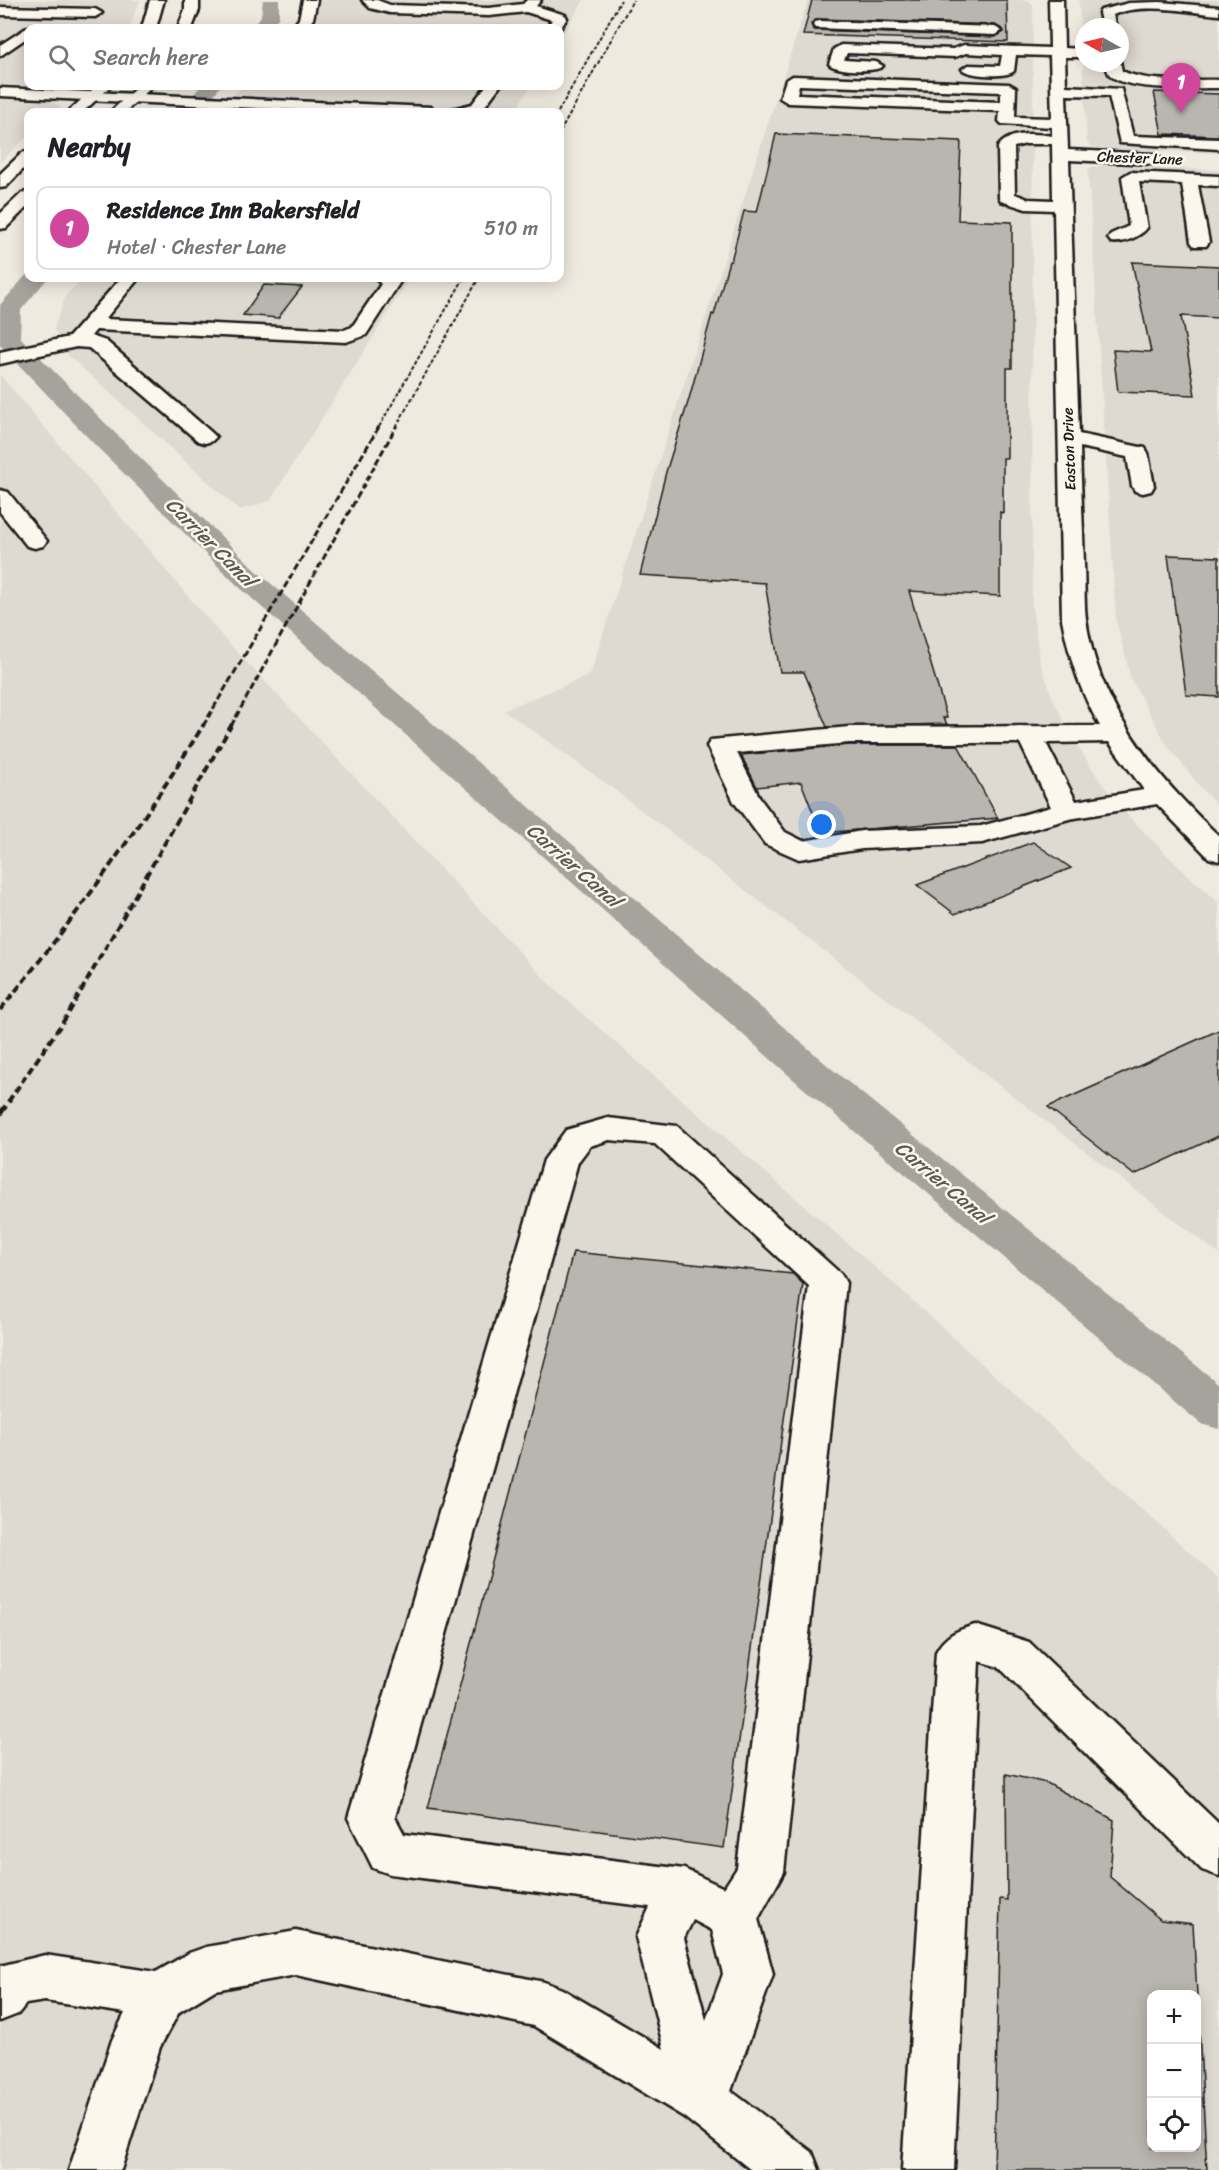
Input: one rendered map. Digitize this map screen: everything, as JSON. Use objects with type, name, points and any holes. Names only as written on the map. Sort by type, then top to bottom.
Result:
[{"type":"street","points":[[150,24],[157,0]]},
{"type":"street","points":[[178,0],[192,5],[186,24]]},
{"type":"street","points":[[302,24],[306,19],[310,0]]},
{"type":"street","points":[[369,0],[375,5],[390,9],[489,12],[531,4],[560,18],[556,24]]},
{"type":"street","name":"Easton Drive","points":[[1056,0],[1054,40],[1059,90],[1074,620],[1082,658],[1090,680],[1117,734],[1163,795],[1219,852]]},
{"type":"street","points":[[1107,18],[1106,13],[1120,3],[1200,4],[1219,11]]},
{"type":"street","points":[[1177,8],[1200,4]]},
{"type":"street","points":[[1112,7],[1152,8]]},
{"type":"street","points":[[379,22],[390,9]]},
{"type":"street","points":[[0,10],[95,14]]},
{"type":"street","points":[[0,23],[31,24]]},
{"type":"street","points":[[820,25],[1013,31]]},
{"type":"street","points":[[0,52],[24,34]]},
{"type":"street","points":[[893,66],[836,64],[841,49],[956,53],[964,49],[1009,51],[1054,40],[1075,49]]},
{"type":"street","points":[[950,69],[1007,71],[1009,51]]},
{"type":"street","points":[[1114,72],[1134,79],[1219,84]]},
{"type":"street","points":[[1008,107],[788,98],[793,80],[1009,88],[1008,107],[1007,121],[1060,140]]},
{"type":"street","points":[[80,108],[100,90]]},
{"type":"street","points":[[122,108],[142,90]]},
{"type":"street","points":[[242,104],[253,90]]},
{"type":"street","points":[[474,108],[477,107],[490,90]]},
{"type":"street","points":[[1059,90],[1116,93],[1126,140],[1219,144]]},
{"type":"street","points":[[0,92],[242,104],[267,108]]},
{"type":"street","points":[[304,107],[317,93]]},
{"type":"street","points":[[288,108],[320,108]]},
{"type":"street","points":[[1060,140],[1026,139],[1010,142],[1006,147],[1006,197],[1026,204],[1062,205]]},
{"type":"street","name":"Chester Lane","points":[[1060,140],[1174,160]]},
{"type":"street","points":[[0,183],[24,160]]},
{"type":"street","points":[[1117,238],[1138,228],[1130,177],[1219,181]]},
{"type":"street","points":[[1189,179],[1200,242]]},
{"type":"street","points":[[0,224],[24,200]]},
{"type":"street","points":[[76,341],[127,282]]},
{"type":"street","points":[[90,324],[346,336],[359,331],[391,282]]},
{"type":"street","points":[[0,358],[76,341],[92,342],[99,345],[205,437]]},
{"type":"street","points":[[1069,438],[1137,453],[1143,486]]},
{"type":"street","points":[[0,497],[35,541]]},
{"type":"street","points":[[1117,734],[849,735],[720,746],[748,802],[775,838],[799,850],[862,840],[982,834],[1067,811],[1163,795]]},
{"type":"street","points":[[1029,735],[1067,811]]},
{"type":"street","points":[[702,2100],[748,1974],[733,1917],[760,1872],[828,1283],[665,1134],[608,1129],[578,1138],[561,1160],[371,1818],[390,1852],[684,1890],[733,1917]]},
{"type":"street","points":[[928,2170],[958,1652],[975,1642],[1014,1654],[1219,1855]]},
{"type":"street","points":[[684,1890],[660,1937],[702,2100]]},
{"type":"street","points":[[95,2170],[136,2040],[161,1996],[206,1969],[296,1953],[544,2005],[702,2100],[793,2170]]},
{"type":"street","points":[[0,1998],[12,1984],[45,1978],[161,1996]]},
{"type":"shaded area","points":[[0,0],[140,0],[131,24],[24,24],[24,86],[0,85]]},
{"type":"shaded area","points":[[303,0],[584,0],[564,32],[564,24],[293,24]]},
{"type":"shaded area","points":[[808,0],[1027,0],[1033,5],[1032,606],[1040,662],[1051,694],[1071,736],[1100,781],[1132,820],[1219,903],[1219,1254],[607,784],[504,710],[590,675]]},
{"type":"shaded area","points":[[1079,0],[1219,0],[1219,153],[1093,147],[1087,143],[1083,72],[1129,72],[1129,18],[1080,18]]},
{"type":"shaded area","points":[[238,90],[528,90],[517,108],[239,108],[233,96]]},
{"type":"shaded area","points":[[0,99],[51,101],[61,107],[24,108],[24,140],[0,162]]},
{"type":"shaded area","points":[[1106,165],[1219,170],[1219,807],[1167,745],[1131,679],[1116,620],[1088,169]]},
{"type":"shaded area","points":[[79,282],[407,282],[270,501],[239,510],[67,354],[54,329],[66,295]]},
{"type":"shaded area","points":[[0,375],[222,636],[555,990],[891,1281],[1219,1579],[1219,2170],[0,2170]]},
{"type":"building","points":[[812,0],[1007,0],[1008,42],[803,35]],"holes":[[[820,19],[995,25],[1004,32],[995,37],[815,30],[811,24]]]},
{"type":"building","points":[[1154,92],[1219,94],[1219,136],[1162,134]]},
{"type":"building","points":[[776,134],[961,141],[958,220],[1012,222],[1012,368],[1007,368],[1007,458],[1003,458],[1003,513],[1000,512],[1000,596],[909,591],[947,718],[943,718],[947,724],[827,727],[804,672],[780,672],[765,583],[640,575],[666,472],[712,314],[714,315],[729,261],[731,261],[744,211],[757,212]]},
{"type":"building","points":[[1132,262],[1219,266],[1219,318],[1181,316],[1195,395],[1118,392],[1113,350],[1151,352]]},
{"type":"building","points":[[264,285],[302,287],[278,318],[243,315]]},
{"type":"building","points":[[1168,555],[1219,557],[1219,697],[1186,695]]},
{"type":"building","points":[[849,745],[958,745],[998,818],[821,833],[801,782],[757,787],[741,755]]},
{"type":"building","points":[[1033,842],[1071,868],[955,914],[917,885]]},
{"type":"building","points":[[1219,1030],[1219,1136],[1134,1175],[1048,1107]]},
{"type":"building","points":[[573,1252],[793,1274],[803,1284],[724,1848],[428,1808]]},
{"type":"building","points":[[1006,1774],[1047,1783],[1114,1820],[1110,1877],[1161,1920],[1193,1924],[1197,1990],[1147,1990],[1147,2152],[1201,2152],[1201,2065],[1207,2170],[994,2170],[1000,1899],[1007,1900]]},
{"type":"waterway","name":"Carrier Canal","points":[[264,24],[270,17],[271,0]]},
{"type":"waterway","name":"Carrier Canal","points":[[203,95],[207,90]]},
{"type":"waterway","name":"Carrier Canal","points":[[33,282],[9,309],[8,339],[104,438],[249,580],[817,1078],[1219,1411]]},
{"type":"railway","points":[[560,108],[621,0]]},
{"type":"railway","points":[[564,125],[633,0]]},
{"type":"railway","points":[[379,427],[462,282]]},
{"type":"railway","points":[[396,427],[477,282]]},
{"type":"railway","points":[[203,726],[380,425]]},
{"type":"railway","points":[[231,726],[397,425]]},
{"type":"railway","points":[[0,1010],[107,870],[157,798],[204,724]]},
{"type":"railway","points":[[8,1102],[67,1016],[232,724]]},
{"type":"railway","points":[[0,1114],[10,1100]]},
{"type":"place","name":"Residence Inn Bakersfield","points":[[1181,113]]}]
